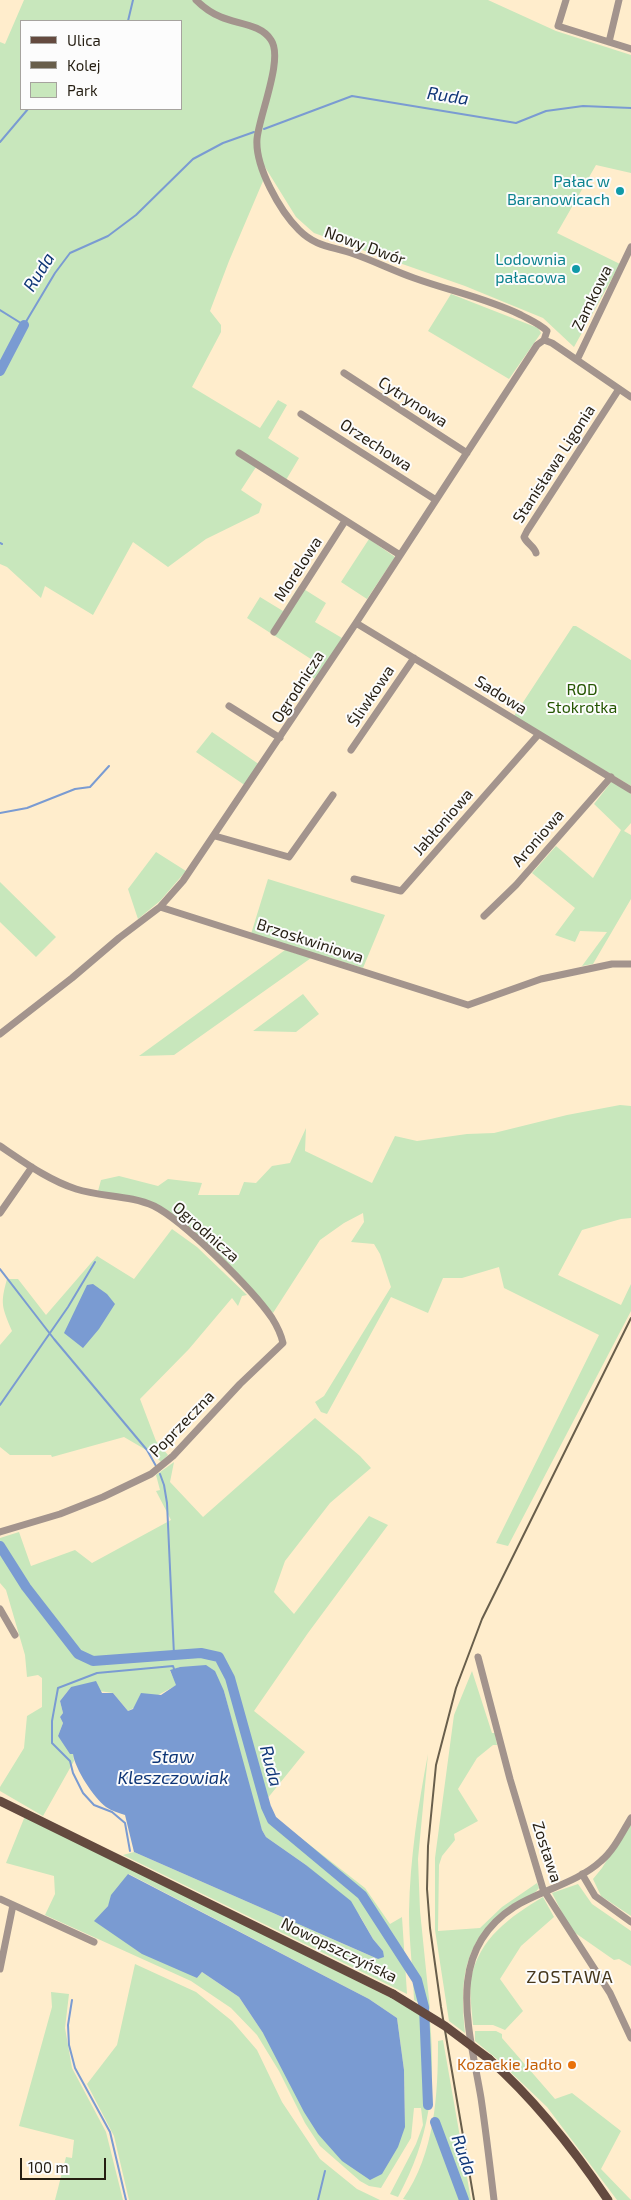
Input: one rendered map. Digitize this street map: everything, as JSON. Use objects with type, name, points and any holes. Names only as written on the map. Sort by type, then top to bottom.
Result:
[{"type":"main road","name":"Nowopszczyńska","points":[[0,1801],[393,1994],[445,2026],[489,2059],[534,2102],[608,2200]]},
{"type":"street","name":"Nowy Dwór","points":[[196,0],[207,11],[266,33],[273,42],[274,70],[257,140],[262,173],[281,206],[298,230],[316,243],[351,253],[415,278],[458,290],[508,309],[542,326],[547,331],[544,340]]},
{"type":"street","points":[[566,0],[558,26],[631,49]]},
{"type":"street","points":[[609,42],[619,0]]},
{"type":"street","name":"Zamkowa","points":[[577,360],[631,247]]},
{"type":"street","points":[[544,340],[552,343],[631,398]]},
{"type":"street","name":"Ogrodnicza","points":[[0,1034],[72,978],[118,938],[160,907],[184,882],[356,623],[536,345],[544,340]]},
{"type":"street","name":"Cytrynowa","points":[[344,374],[467,453]]},
{"type":"street","name":"Stanisława Ligonia","points":[[536,553],[535,548],[526,542],[524,537],[527,531],[619,389]]},
{"type":"street","name":"Orzechowa","points":[[301,414],[436,500]]},
{"type":"street","points":[[239,453],[400,555]]},
{"type":"street","name":"Morelowa","points":[[274,632],[345,521]]},
{"type":"street","name":"Sadowa","points":[[356,623],[538,735],[550,739],[631,790]]},
{"type":"street","name":"Śliwkowa","points":[[351,750],[414,658]]},
{"type":"street","points":[[229,706],[280,738]]},
{"type":"street","name":"Jabłoniowa","points":[[354,879],[401,891],[538,735]]},
{"type":"street","name":"Aroniowa","points":[[484,916],[516,885],[611,777]]},
{"type":"street","points":[[215,836],[289,857],[333,795]]},
{"type":"street","name":"Brzoskwiniowa","points":[[160,907],[468,1005],[541,979],[612,964],[631,964]]},
{"type":"street","name":"Ogrodnicza","points":[[0,1146],[57,1182],[77,1190],[154,1206],[190,1233],[260,1302],[273,1319],[284,1343]]},
{"type":"street","points":[[0,1212],[32,1167]]},
{"type":"street","name":"Poprzeczna","points":[[0,1532],[78,1507],[151,1474],[173,1456],[240,1384],[284,1343]]},
{"type":"street","points":[[0,1609],[14,1635]]},
{"type":"street","name":"Zostawa","points":[[478,1657],[510,1779],[544,1891],[610,1993],[631,2038]]},
{"type":"street","points":[[494,2200],[484,2118],[467,2013],[467,1976],[475,1952],[491,1927],[514,1907],[597,1865],[610,1852],[631,1818]]},
{"type":"street","points":[[582,1874],[595,1896],[631,1922]]},
{"type":"street","points":[[0,1899],[94,1942]]},
{"type":"street","points":[[0,1969],[13,1905]]},
{"type":"green space","points":[[24,0],[488,0],[556,31],[631,55],[631,108],[623,109],[631,109],[631,173],[596,165],[557,233],[620,264],[574,347],[543,318],[465,286],[314,233],[296,217],[265,167],[263,181],[210,311],[221,325],[221,332],[192,387],[260,428],[278,400],[287,405],[268,438],[299,458],[286,480],[256,467],[241,490],[262,504],[259,513],[206,539],[168,567],[133,542],[93,615],[45,586],[41,598],[7,567],[0,564],[0,42],[5,44]]},
{"type":"green space","points":[[451,294],[538,328],[541,333],[509,379],[428,331]]},
{"type":"green space","points":[[369,539],[395,557],[367,599],[341,582]]},
{"type":"green space","points":[[299,586],[326,603],[315,622],[342,638],[316,680],[307,673],[314,661],[247,618],[260,597],[283,611]]},
{"type":"green space","name":"ROD Stokrotka","points":[[573,626],[576,626],[631,660],[631,786],[514,716]]},
{"type":"green space","points":[[212,732],[260,765],[246,786],[196,752]]},
{"type":"green space","points":[[612,781],[631,794],[631,823],[624,831],[631,835],[631,899],[593,964],[582,966],[607,932],[580,931],[575,942],[555,935],[575,908],[532,873],[556,846],[593,878],[621,830],[594,804]]},
{"type":"green space","points":[[156,852],[186,871],[160,901],[138,919],[128,889]]},
{"type":"green space","points":[[268,879],[385,915],[363,968],[251,934]]},
{"type":"green space","points":[[0,882],[56,937],[36,957],[0,922]]},
{"type":"green space","points":[[285,950],[311,958],[174,1055],[139,1056]]},
{"type":"green space","points":[[303,994],[319,1014],[296,1032],[253,1031]]},
{"type":"green space","points":[[620,1105],[631,1106],[631,1218],[582,1230],[558,1275],[621,1305],[631,1284],[631,1311],[508,1546],[496,1543],[599,1335],[504,1288],[499,1267],[462,1278],[443,1278],[428,1313],[391,1297],[327,1414],[321,1412],[315,1402],[324,1396],[391,1287],[380,1254],[374,1244],[351,1242],[364,1222],[363,1213],[344,1223],[320,1240],[273,1313],[161,1207],[98,1191],[101,1180],[119,1176],[158,1186],[168,1179],[202,1183],[198,1195],[239,1195],[244,1182],[256,1183],[272,1166],[290,1163],[306,1128],[305,1151],[372,1183],[395,1136],[417,1141],[467,1134],[494,1133],[567,1115]]},
{"type":"green space","points":[[172,1229],[197,1247],[247,1295],[242,1296],[238,1306],[232,1298],[189,1349],[140,1399],[156,1441],[168,1455],[161,1462],[153,1454],[124,1437],[52,1457],[51,1455],[10,1455],[0,1447],[0,1345],[12,1331],[3,1305],[3,1294],[7,1279],[18,1279],[46,1315],[97,1256],[134,1279]]},
{"type":"green space","points":[[315,1418],[360,1456],[371,1468],[330,1503],[285,1561],[274,1592],[294,1614],[369,1516],[388,1525],[308,1633],[254,1711],[305,1752],[267,1799],[274,1817],[365,1888],[390,1924],[402,1917],[407,1994],[123,1855],[134,1852],[378,1959],[383,1951],[373,1939],[360,1916],[306,1865],[266,1837],[255,1811],[224,1691],[180,1667],[170,1671],[177,1685],[128,1711],[113,1693],[71,1687],[60,1701],[63,1713],[60,1717],[63,1723],[58,1736],[73,1754],[74,1761],[43,1816],[0,1791],[0,1787],[24,1748],[27,1716],[42,1707],[42,1678],[38,1675],[27,1677],[25,1655],[6,1590],[0,1583],[0,1538],[19,1532],[31,1566],[75,1550],[92,1563],[171,1520],[156,1491],[160,1490],[156,1475],[174,1462],[170,1482],[203,1517]]},
{"type":"green space","points":[[472,1671],[492,1733],[495,1733],[497,1745],[493,1745],[477,1758],[458,1789],[478,1821],[454,1834],[455,1840],[442,1856],[439,1865],[438,1931],[480,1928],[502,1907],[537,1883],[539,1888],[511,1905],[492,1922],[481,1935],[473,1949],[467,1964],[464,1980],[465,2033],[449,2021],[435,1930],[435,1858],[454,1715]]},
{"type":"green space","points":[[428,1754],[418,1859],[420,1911],[430,2009],[414,2000],[409,1912],[415,1833]]},
{"type":"green space","points":[[25,1816],[395,2000],[430,2021],[432,2068],[428,2112],[417,2154],[398,2197],[390,2194],[416,2144],[423,2125],[421,2108],[414,2108],[411,2138],[381,2188],[369,2186],[360,2181],[320,2146],[305,2123],[279,2071],[257,2035],[231,2008],[191,1981],[45,1915],[55,1894],[54,1876],[6,1863]],"holes":[[[129,1874],[369,1999],[397,2018],[404,2070],[405,2127],[263,2033],[239,1997],[202,1972],[197,1978],[95,1921],[108,1906]]]},
{"type":"green space","points":[[631,1821],[631,1916],[601,1896],[593,1879]]},
{"type":"green space","points":[[578,1884],[592,1904],[631,1931],[631,1966],[619,1959],[614,1960],[571,1930],[552,1893]]},
{"type":"green space","points":[[543,1897],[554,1917],[521,1946],[500,1979],[523,2011],[505,2030],[493,2025],[473,2025],[470,1996],[471,1979],[481,1952],[489,1940],[508,1921]]},
{"type":"green space","points":[[135,1964],[196,1992],[232,2021],[257,2050],[282,2102],[320,2159],[357,2189],[380,2200],[129,2200],[114,2136],[87,2084],[117,2045]]},
{"type":"green space","points":[[51,1992],[69,1994],[65,2028],[72,2068],[106,2132],[123,2200],[55,2200],[66,2157],[72,2158],[74,2140],[19,2126],[52,2007]]},
{"type":"green space","points":[[475,2031],[496,2031],[502,2034],[502,2038],[555,2099],[572,2093],[621,2131],[601,2169],[631,2200],[617,2200],[547,2107],[497,2059],[475,2041]]},
{"type":"green space","points":[[443,2040],[471,2200],[407,2200],[403,2199],[414,2181],[428,2143],[435,2103],[438,2041]]},
{"type":"water","points":[[93,1284],[107,1294],[115,1304],[99,1329],[83,1348],[64,1333],[87,1285]]},
{"type":"water","name":"Staw Kleszczowiak","points":[[206,1665],[215,1671],[224,1691],[262,1830],[266,1837],[306,1865],[351,1901],[373,1939],[383,1951],[384,1957],[378,1959],[134,1852],[125,1815],[113,1811],[101,1803],[81,1775],[73,1754],[70,1754],[58,1736],[63,1723],[60,1717],[63,1713],[60,1701],[71,1687],[96,1681],[102,1693],[113,1693],[128,1711],[133,1709],[141,1693],[161,1695],[176,1685],[170,1670],[180,1667]]},
{"type":"water","points":[[128,1874],[369,1999],[397,2018],[404,2070],[405,2127],[398,2147],[382,2174],[370,2180],[342,2161],[318,2134],[304,2112],[263,2033],[239,1997],[202,1972],[197,1978],[142,1954],[94,1921],[108,1906],[111,1895]]},
{"type":"waterway","points":[[128,20],[133,0]]},
{"type":"waterway","name":"Ruda","points":[[264,129],[352,96],[516,123],[546,111],[583,106],[631,108]]},
{"type":"waterway","points":[[0,142],[27,110]]},
{"type":"waterway","name":"Ruda","points":[[0,310],[24,325],[55,273],[70,253],[108,236],[136,215],[193,159],[223,143],[254,132]]},
{"type":"waterway","name":"Ruda","points":[[0,371],[24,325]]},
{"type":"waterway","points":[[0,813],[27,808],[75,789],[90,787],[109,766]]},
{"type":"waterway","points":[[0,1405],[68,1307],[95,1262]]},
{"type":"waterway","points":[[0,1269],[54,1339],[147,1450],[156,1466]]},
{"type":"waterway","points":[[160,1474],[167,1503],[174,1655]]},
{"type":"waterway","name":"Ruda","points":[[0,1546],[26,1587],[78,1654],[93,1661],[201,1653],[219,1657],[230,1678],[266,1807],[272,1820],[362,1895],[417,1980],[424,2007],[428,2105]]},
{"type":"waterway","points":[[130,1851],[125,1823],[112,1812],[94,1805],[83,1793],[73,1773],[70,1761],[52,1743],[52,1721],[58,1688],[97,1673],[173,1666],[174,1669]]},
{"type":"waterway","points":[[72,2000],[68,2025],[69,2045],[75,2068],[110,2132],[126,2200]]},
{"type":"waterway","name":"Ruda","points":[[435,2122],[464,2200]]},
{"type":"waterway","points":[[318,2200],[325,2171]]},
{"type":"railway","points":[[474,2200],[441,2007],[430,1928],[427,1889],[428,1846],[436,1765],[456,1688],[482,1619],[631,1318]]},
{"type":"place","name":"Pałac w Baranowicach","points":[[620,191]]},
{"type":"place","name":"Lodownia pałacowa","points":[[576,269]]},
{"type":"place","name":"Kozackie Jadło","points":[[572,2065]]},
{"type":"district","name":"ZOSTAWA","points":[[570,1977]]}]
